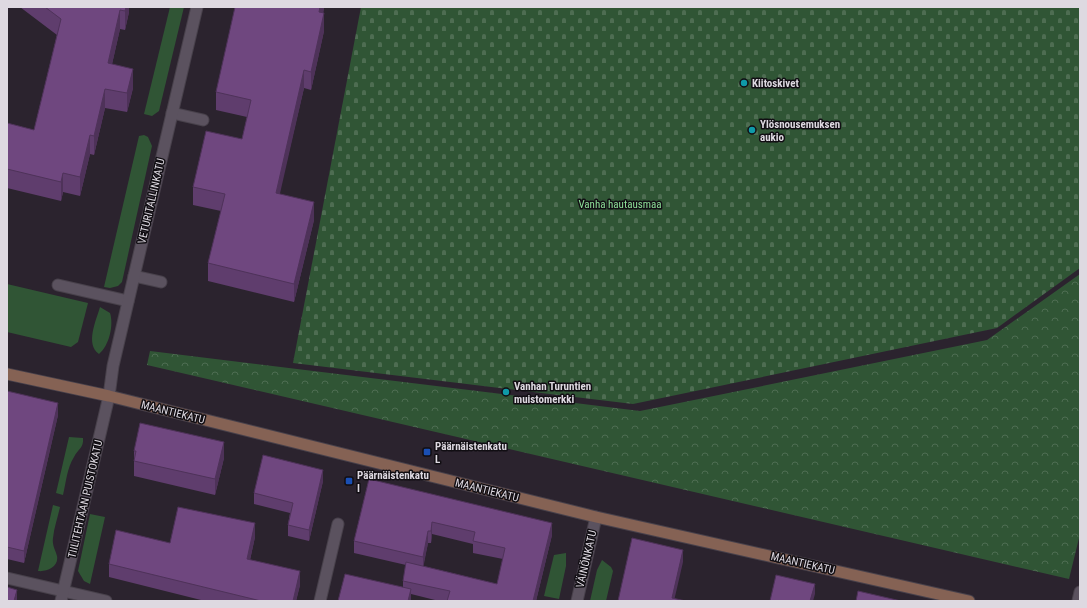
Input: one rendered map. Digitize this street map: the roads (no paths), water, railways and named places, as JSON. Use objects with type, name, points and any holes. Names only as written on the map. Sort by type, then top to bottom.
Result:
[{"type":"main road","name":"MAANTIEKATU","points":[[7,374],[109,396],[596,517],[969,601]]},
{"type":"street","name":"VETURITALLINKATU","points":[[109,396],[113,366],[197,7]]},
{"type":"street","points":[[172,113],[203,120]]},
{"type":"street","points":[[134,276],[161,282]]},
{"type":"street","points":[[58,285],[128,301]]},
{"type":"street","name":"TIILITEHTAAN PUISTOKATU","points":[[62,596],[109,396]]},
{"type":"street","name":"VÄINÖNKATU","points":[[577,601],[596,517]]},
{"type":"street","points":[[320,601],[338,524]]},
{"type":"street","points":[[7,578],[62,596],[106,601]]},
{"type":"street","points":[[1078,601],[1080,592]]},
{"type":"place","name":"Kiitoskivet","points":[[744,83]]},
{"type":"place","name":"Ylösnousemuksen aukio","points":[[752,130]]},
{"type":"place","name":"Vanhan Turuntien muistomerkki","points":[[506,392]]},
{"type":"place","name":"Päärnäistenkatu L","points":[[427,452]]},
{"type":"place","name":"Päärnäistenkatu I","points":[[349,481]]},
{"type":"park label","name":"Vanha hautausmaa","points":[[620,204]]}]
